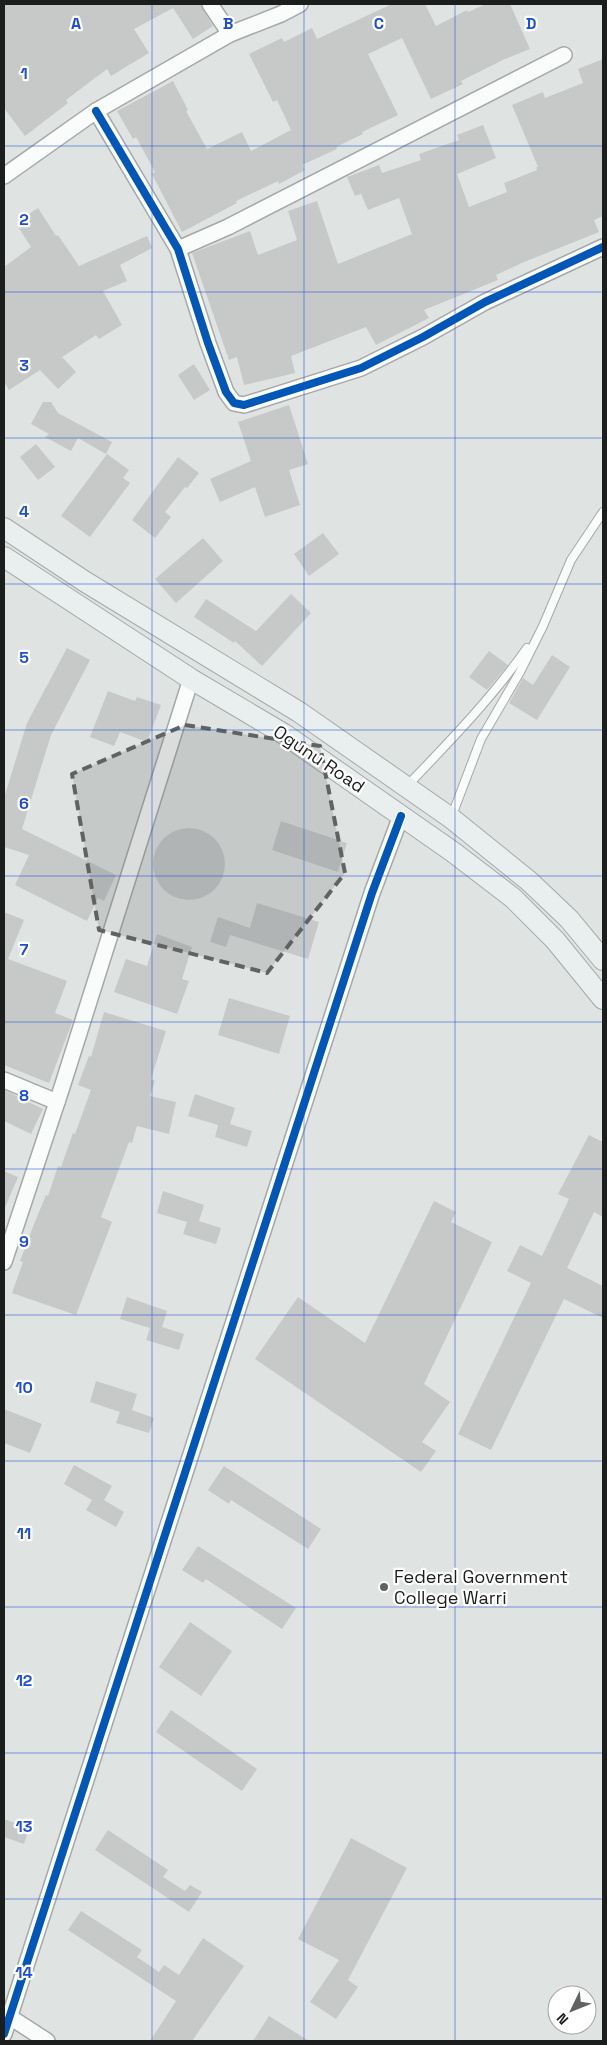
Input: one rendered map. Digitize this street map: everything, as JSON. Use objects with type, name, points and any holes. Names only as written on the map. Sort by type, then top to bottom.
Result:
[{"type":"main road","name":"Ogunu Road","points":[[4,528],[84,581],[299,712],[451,818],[542,893],[569,919],[603,960]]},
{"type":"main road","name":"Ogunu Road","points":[[4,557],[191,679],[284,734],[513,898],[555,940],[603,999]]},
{"type":"street","points":[[210,4],[230,34]]},
{"type":"street","points":[[4,176],[96,111],[230,34],[281,14],[300,4]]},
{"type":"street","points":[[178,249],[228,227],[564,56]]},
{"type":"street","points":[[96,111],[178,249],[208,343],[226,392],[234,403],[244,405],[361,368],[424,337],[485,302],[603,247]]},
{"type":"street","points":[[4,1262],[57,1102],[191,679]]},
{"type":"street","points":[[4,2034],[372,893],[401,816]]},
{"type":"street","points":[[4,1080],[57,1102]]},
{"type":"street","points":[[10,2017],[47,2041]]},
{"type":"lane","points":[[451,818],[481,739],[520,672],[543,626],[571,560],[603,512]]},
{"type":"lane","points":[[406,787],[473,716],[514,668],[543,626]]},
{"type":"highlighted area","points":[[185,725],[320,746],[345,873],[267,973],[99,930],[72,774]]},
{"type":"building","points":[[4,4],[200,4],[213,26],[193,39],[173,8],[134,29],[149,53],[111,76],[107,69],[66,100],[68,103],[25,136],[4,108]]},
{"type":"building","points":[[392,4],[425,4],[436,26],[467,10],[468,12],[486,4],[510,4],[530,49],[461,81],[463,84],[431,99],[402,38],[368,54],[398,115],[362,132],[363,134],[336,147],[337,149],[302,165],[305,170],[279,184],[278,181],[236,201],[237,203],[182,232],[152,174],[155,172],[136,137],[133,139],[117,111],[173,81],[188,110],[186,111],[207,149],[242,132],[251,151],[291,130],[277,100],[273,102],[249,54],[282,38],[284,42],[312,28],[317,39]]},
{"type":"building","points":[[603,59],[603,216],[594,220],[599,232],[524,262],[496,275],[498,280],[424,310],[429,318],[376,345],[366,327],[291,356],[295,373],[244,385],[237,357],[229,360],[192,253],[250,231],[258,255],[297,240],[288,211],[317,201],[338,264],[412,234],[399,198],[368,210],[361,194],[355,196],[347,177],[379,165],[382,173],[421,160],[419,154],[459,140],[457,135],[483,125],[496,158],[457,174],[469,207],[507,192],[504,183],[537,170],[536,167],[538,167],[512,105],[543,92],[545,98],[583,83],[578,69]]},
{"type":"building","points":[[38,208],[79,266],[147,236],[152,248],[120,265],[127,281],[103,291],[122,325],[99,339],[96,335],[62,357],[76,372],[58,389],[40,370],[9,390],[4,382],[4,267],[31,247],[19,228],[29,222],[26,216]]},
{"type":"building","points":[[194,364],[210,390],[194,400],[178,375]]},
{"type":"building","points":[[43,402],[51,402],[58,413],[112,442],[106,454],[78,438],[71,451],[45,437],[49,434],[31,424]]},
{"type":"building","points":[[289,405],[308,464],[289,470],[300,505],[265,517],[255,487],[220,502],[210,479],[251,461],[238,422]]},
{"type":"building","points":[[36,444],[55,467],[38,480],[20,457]]},
{"type":"building","points":[[107,454],[129,470],[123,478],[130,483],[90,537],[61,516]]},
{"type":"building","points":[[178,457],[199,473],[165,512],[171,517],[155,538],[132,520]]},
{"type":"building","points":[[323,533],[339,554],[309,576],[294,554]]},
{"type":"building","points":[[203,538],[223,561],[176,603],[155,579]]},
{"type":"building","points":[[291,594],[311,613],[262,666],[235,641],[234,643],[194,617],[206,599],[256,631]]},
{"type":"building","points":[[67,648],[90,660],[51,735],[22,829],[116,875],[104,901],[98,898],[87,921],[15,885],[29,855],[4,847],[4,798],[27,723]]},
{"type":"building","points":[[489,651],[508,665],[487,690],[469,677]]},
{"type":"building","points":[[552,655],[570,667],[537,720],[509,703],[523,678],[533,685]]},
{"type":"building","points":[[108,691],[135,701],[137,697],[161,705],[147,742],[120,732],[114,746],[90,737]]},
{"type":"building","points":[[281,821],[347,843],[338,872],[272,850]]},
{"type":"building","points":[[182,828],[196,828],[215,838],[225,857],[225,871],[215,890],[196,900],[182,900],[163,890],[153,871],[153,857],[163,838]]},
{"type":"building","points":[[257,903],[319,922],[308,959],[230,935],[226,947],[210,942],[218,917],[250,928]]},
{"type":"building","points":[[4,912],[24,920],[8,959],[67,981],[55,1013],[73,1020],[49,1083],[4,1065]]},
{"type":"building","points":[[157,934],[192,947],[182,979],[189,981],[177,1014],[114,992],[126,959],[147,966]]},
{"type":"building","points":[[229,998],[290,1016],[279,1054],[218,1035]]},
{"type":"building","points":[[104,1012],[166,1031],[151,1079],[155,1081],[150,1096],[176,1102],[169,1134],[137,1126],[132,1143],[129,1142],[101,1217],[112,1222],[76,1315],[12,1293],[23,1262],[20,1261],[34,1224],[46,1195],[48,1196],[58,1166],[61,1167],[91,1090],[78,1085],[89,1056],[91,1057]]},
{"type":"building","points":[[4,1090],[43,1109],[31,1134],[4,1121]]},
{"type":"building","points":[[195,1094],[235,1108],[230,1124],[252,1131],[247,1147],[215,1137],[218,1125],[188,1116]]},
{"type":"building","points":[[589,1135],[603,1142],[603,1217],[594,1212],[567,1268],[603,1286],[603,1318],[564,1299],[491,1450],[458,1434],[531,1283],[507,1271],[520,1245],[542,1256],[569,1199],[558,1194]]},
{"type":"building","points":[[4,1171],[18,1177],[4,1210]]},
{"type":"building","points":[[163,1191],[204,1205],[199,1221],[221,1228],[216,1244],[183,1234],[187,1222],[157,1213]]},
{"type":"building","points":[[434,1201],[456,1212],[451,1222],[492,1242],[424,1384],[450,1402],[422,1442],[436,1451],[421,1472],[255,1359],[298,1297],[365,1343]]},
{"type":"building","points":[[127,1297],[167,1311],[162,1327],[184,1334],[179,1350],[146,1340],[150,1328],[120,1319]]},
{"type":"building","points":[[96,1381],[137,1394],[132,1410],[154,1418],[149,1433],[116,1423],[120,1412],[90,1402]]},
{"type":"building","points":[[4,1409],[42,1424],[30,1453],[4,1443]]},
{"type":"building","points":[[74,1465],[112,1486],[104,1500],[124,1512],[116,1527],[86,1510],[92,1500],[64,1484]]},
{"type":"building","points":[[224,1466],[321,1529],[308,1549],[231,1500],[229,1504],[208,1490]]},
{"type":"building","points":[[198,1546],[296,1608],[282,1629],[206,1579],[203,1583],[182,1570]]},
{"type":"building","points":[[190,1622],[232,1651],[201,1696],[159,1667]]},
{"type":"building","points":[[171,1710],[257,1769],[242,1791],[156,1732]]},
{"type":"building","points":[[4,1819],[29,1828],[24,1844],[4,1837]]},
{"type":"building","points":[[108,1830],[168,1870],[163,1877],[185,1891],[190,1885],[202,1892],[189,1912],[95,1850]]},
{"type":"building","points":[[351,1838],[407,1868],[348,1980],[358,1987],[336,2019],[310,2002],[339,1960],[298,1939]]},
{"type":"building","points":[[81,1911],[142,1950],[137,1957],[159,1972],[164,1965],[179,1975],[203,1938],[244,1966],[192,2041],[150,2041],[176,2001],[68,1930]]},
{"type":"building","points":[[269,2016],[309,2041],[253,2041]]},
{"type":"cycle path","points":[[96,111],[178,249],[208,343],[226,392],[234,403],[244,405],[361,368],[423,337],[485,302],[603,247]]},
{"type":"cycle path","points":[[4,2034],[372,893],[401,816]]},
{"type":"place","name":"Federal Government College Warri","points":[[384,1587]]}]
